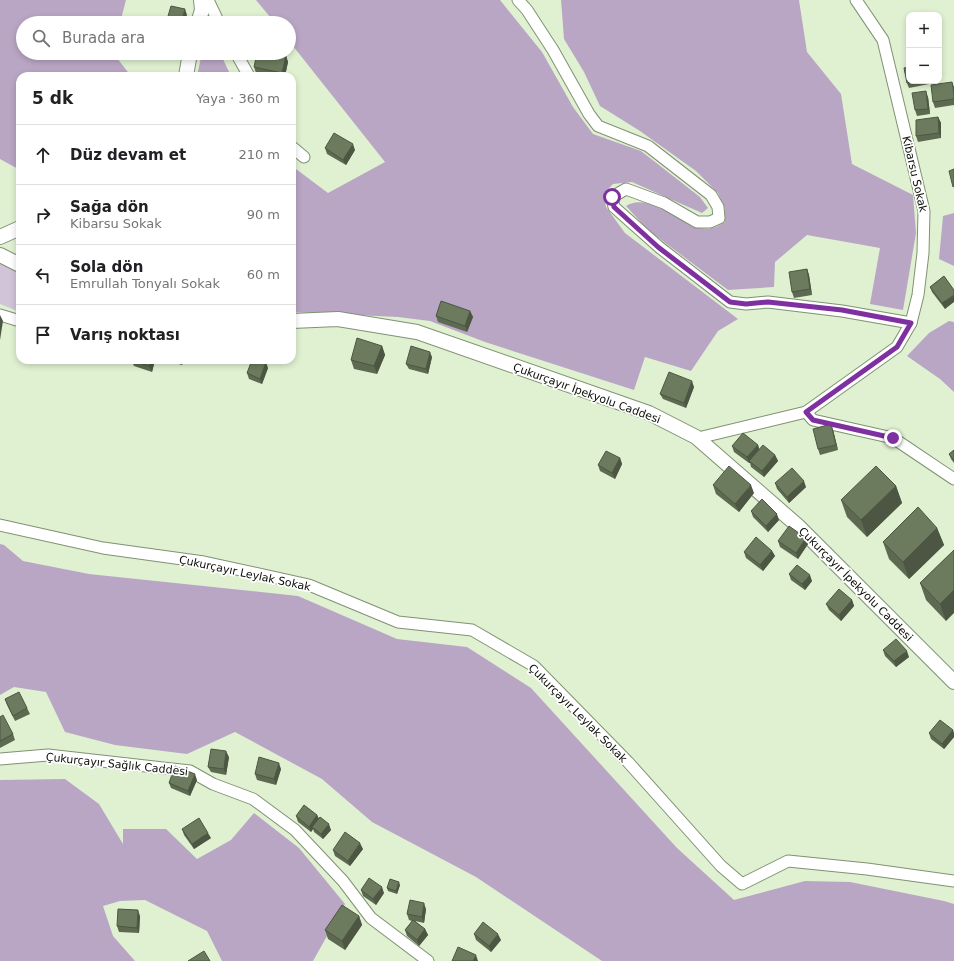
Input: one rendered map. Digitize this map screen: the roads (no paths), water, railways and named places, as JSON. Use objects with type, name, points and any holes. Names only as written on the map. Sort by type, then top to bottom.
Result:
[{"type":"street","points":[[200,16],[202,10],[201,0]]},
{"type":"street","points":[[208,0],[216,16]]},
{"type":"street","points":[[518,0],[527,10],[554,50],[589,114],[598,126],[648,146],[711,195],[718,207],[718,218],[710,222],[697,222],[664,203],[626,189],[612,197],[614,207],[658,247],[730,302],[746,304],[768,302],[842,310],[911,323]]},
{"type":"street","name":"Kibarsu Sokak","points":[[698,438],[806,412],[897,347],[911,323],[918,295],[923,253],[924,211],[883,40],[856,0]]},
{"type":"street","points":[[187,72],[189,60]]},
{"type":"street","points":[[240,60],[247,72]]},
{"type":"street","points":[[296,150],[304,157]]},
{"type":"street","points":[[0,237],[16,230]]},
{"type":"street","points":[[0,255],[16,263]]},
{"type":"street","points":[[0,315],[16,320]]},
{"type":"street","name":"Çukurçayır İpekyolu Caddesi","points":[[296,321],[338,319],[417,332],[649,413],[698,438],[798,526],[954,682]]},
{"type":"street","points":[[806,412],[813,420],[893,438],[954,479]]},
{"type":"street","name":"Çukurçayır Leylak Sokak","points":[[0,525],[103,548],[204,562],[309,585],[398,622],[472,630],[534,666],[628,762],[721,866],[742,884],[788,861],[867,869],[954,881]]},
{"type":"street","name":"Çukurçayır Sağlık Caddesi","points":[[0,759],[48,755],[190,771],[213,784],[253,799],[295,830],[343,881],[371,918],[428,961]]}]
